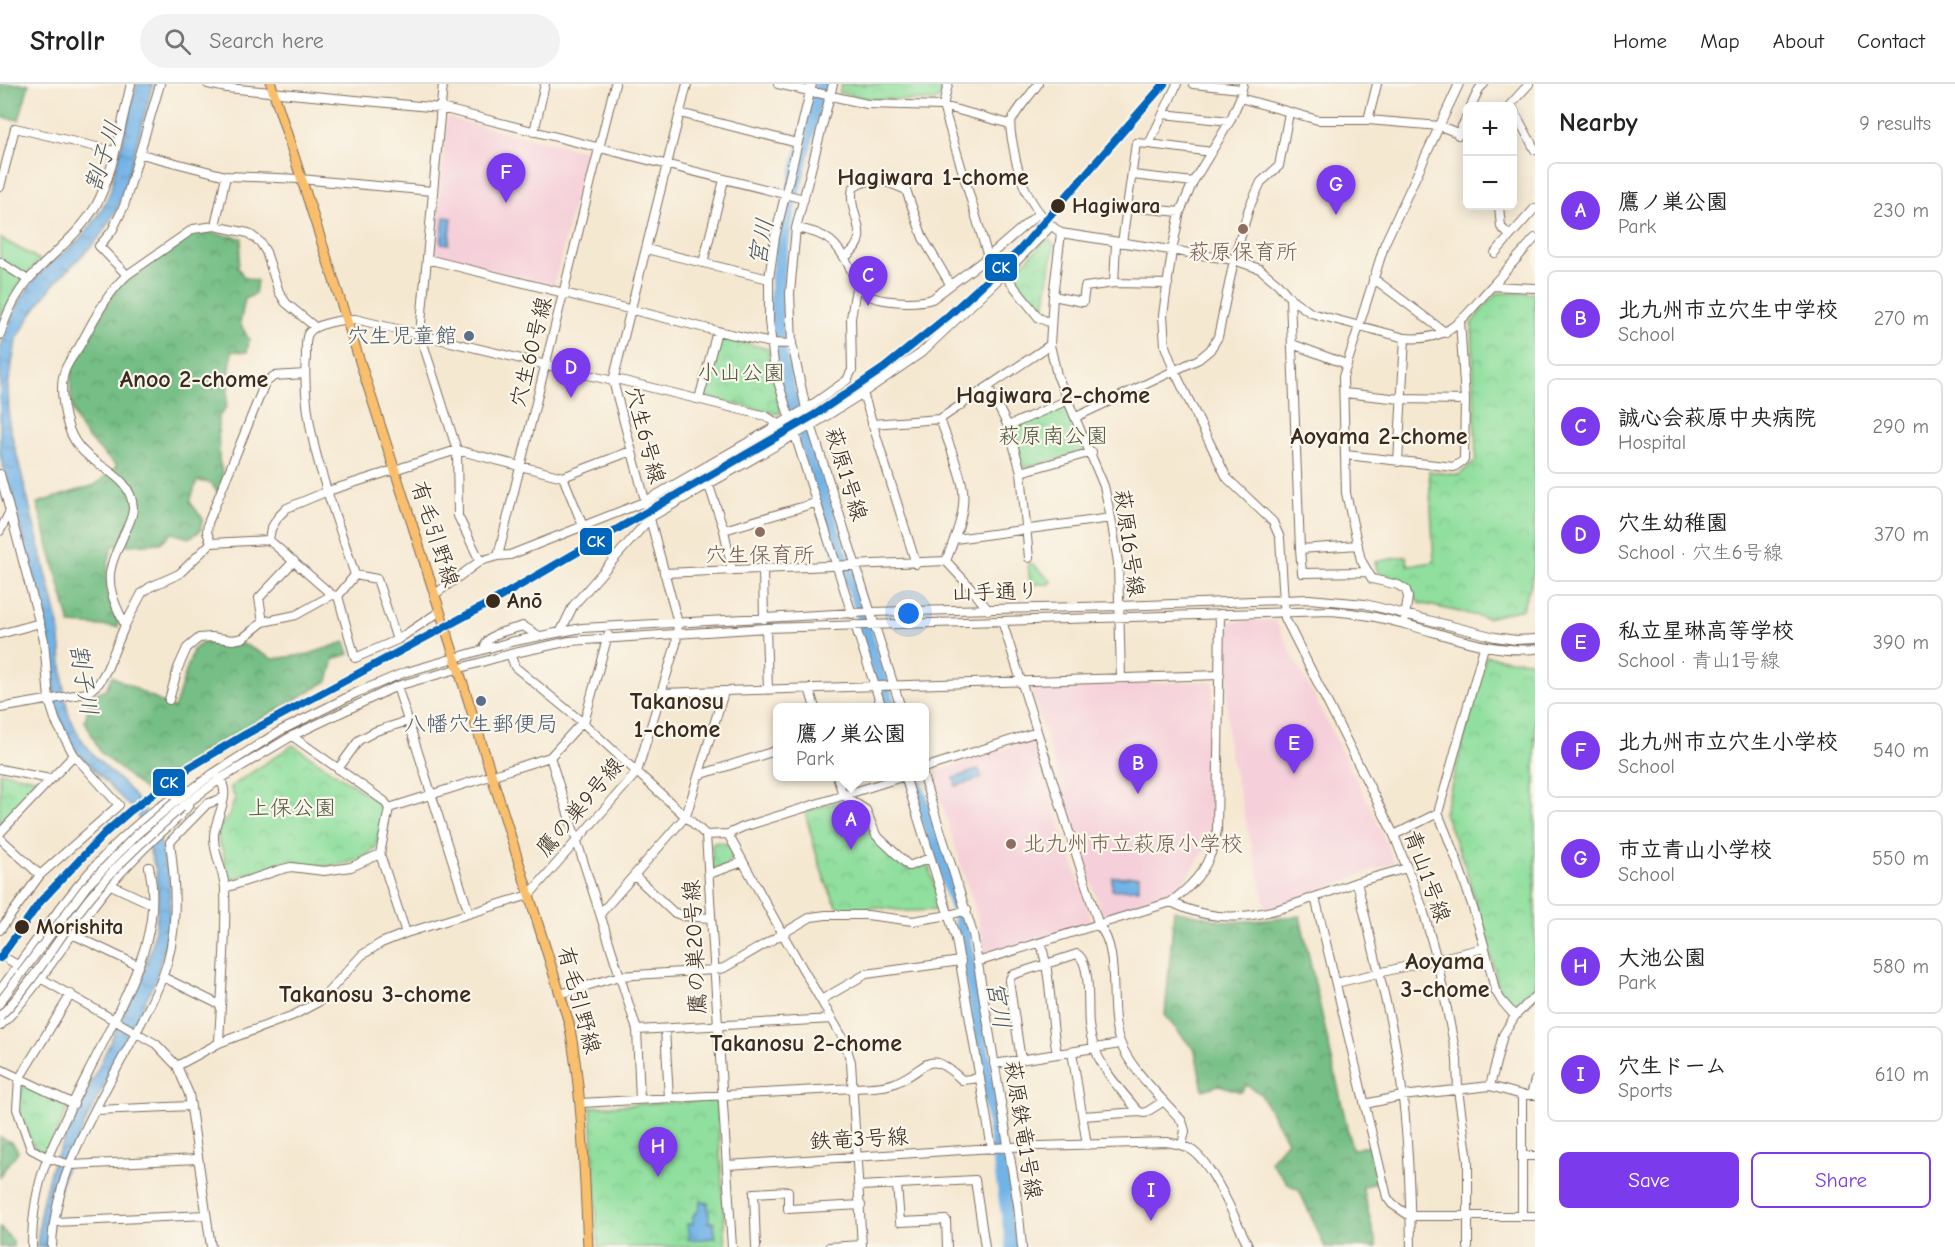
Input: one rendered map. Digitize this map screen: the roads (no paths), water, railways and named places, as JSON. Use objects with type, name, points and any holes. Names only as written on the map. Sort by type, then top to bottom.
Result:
[{"type":"main road","name":"有毛引野線","points":[[272,88],[455,658],[571,1032],[580,1103],[588,1247]]},
{"type":"street","points":[[0,335],[10,308],[28,280],[75,234],[96,206],[105,186],[131,84]]},
{"type":"street","points":[[127,275],[99,246],[112,231],[124,206],[160,84]]},
{"type":"street","points":[[208,84],[272,88],[441,108],[802,198]]},
{"type":"street","points":[[443,84],[420,334],[457,450],[458,516],[480,561]]},
{"type":"street","points":[[534,132],[545,84]]},
{"type":"street","name":"穴生60号線","points":[[498,556],[615,84]]},
{"type":"street","points":[[687,84],[613,381],[620,380],[766,416],[778,424]]},
{"type":"street","points":[[778,84],[812,89],[828,96],[867,104],[943,106],[1010,124]]},
{"type":"street","name":"萩原1号線","points":[[833,84],[828,96],[796,228],[790,293],[792,344],[806,409],[873,625]]},
{"type":"street","points":[[948,84],[943,106],[988,257]]},
{"type":"street","points":[[1038,84],[1010,124],[1016,164],[1024,188],[1041,216],[1051,226],[1060,233],[1234,260],[1260,269],[1290,298],[1311,313],[1405,338],[1419,339],[1446,333],[1454,328],[1535,238]]},
{"type":"street","points":[[1149,144],[1177,84]]},
{"type":"street","points":[[1193,84],[1242,86],[1240,98],[1230,121],[1193,182],[1180,212],[1163,315],[1165,346],[1174,370],[1227,478],[1273,522],[1280,538],[1284,612]]},
{"type":"street","points":[[1368,120],[1377,84]]},
{"type":"street","points":[[1404,624],[1408,597],[1406,590],[1398,585],[1372,579],[1366,572],[1358,545],[1346,493],[1343,377],[1385,243],[1459,84]]},
{"type":"street","points":[[1473,102],[1484,84]]},
{"type":"street","points":[[1514,102],[1529,84]]},
{"type":"street","points":[[812,89],[775,237],[769,279],[771,343],[775,372],[789,419],[815,503],[854,614]]},
{"type":"street","points":[[1240,98],[1318,120],[1368,120],[1440,126],[1463,136]]},
{"type":"street","points":[[680,113],[797,143]]},
{"type":"street","points":[[1076,417],[1199,359],[1210,350],[1218,336],[1234,260],[1249,208],[1261,182],[1280,166],[1289,113]]},
{"type":"street","points":[[1163,114],[1230,121]]},
{"type":"street","points":[[1517,117],[1535,150]]},
{"type":"street","points":[[1458,135],[1463,123]]},
{"type":"street","points":[[0,187],[15,128],[114,151]]},
{"type":"street","points":[[1114,283],[1119,243],[1133,175],[1136,143],[1212,152]]},
{"type":"street","points":[[141,154],[226,176],[300,179],[432,191]]},
{"type":"street","points":[[1133,175],[1193,182]]},
{"type":"street","points":[[215,226],[226,176]]},
{"type":"street","points":[[703,263],[724,180]]},
{"type":"street","points":[[845,257],[856,249],[859,241],[859,228],[851,195],[853,188],[868,180],[880,181],[906,190],[923,238],[950,284]]},
{"type":"street","points":[[1127,207],[1180,212]]},
{"type":"street","points":[[1495,253],[1535,208]]},
{"type":"street","points":[[1499,210],[1501,227],[1510,236]]},
{"type":"street","points":[[796,228],[826,236],[845,257],[862,291],[870,296],[903,302],[922,302],[932,299],[1041,216]]},
{"type":"street","points":[[125,624],[111,592],[110,569],[133,508],[123,482],[88,456],[75,442],[64,407],[62,387],[64,371],[102,307],[117,284],[127,275],[193,228],[215,226],[248,233],[260,242],[266,252],[279,292],[286,303],[315,327]]},
{"type":"street","points":[[561,631],[573,606],[651,517],[794,435],[863,393],[921,353],[1051,226]]},
{"type":"street","name":"萩原16号線","points":[[1060,233],[1050,345],[1058,375],[1092,452],[1104,486],[1111,518],[1118,563],[1121,678]]},
{"type":"street","points":[[646,249],[769,279]]},
{"type":"street","points":[[427,259],[564,291],[717,331],[771,343],[792,344]]},
{"type":"street","points":[[0,261],[28,280]]},
{"type":"street","points":[[1004,274],[1039,318],[1051,323]]},
{"type":"street","points":[[1373,278],[1446,333]]},
{"type":"street","points":[[434,595],[480,561],[510,555],[644,502],[806,409],[847,380],[852,370],[851,318],[857,282]]},
{"type":"street","points":[[1053,296],[1083,302],[1085,287],[1114,283],[1168,284]]},
{"type":"street","points":[[1492,286],[1535,288]]},
{"type":"street","points":[[1290,298],[1302,573],[1366,572]]},
{"type":"street","points":[[346,319],[315,327],[308,334],[304,374],[312,442],[355,575]]},
{"type":"street","name":"穴生6号線","points":[[346,319],[420,334],[613,381],[644,502],[651,517],[678,623],[678,633]]},
{"type":"street","points":[[1346,455],[1454,467],[1464,460],[1465,400],[1460,320]]},
{"type":"street","points":[[699,399],[717,331]]},
{"type":"street","points":[[1398,462],[1405,338]]},
{"type":"street","points":[[1292,344],[1347,364]]},
{"type":"street","points":[[872,424],[940,419],[1050,345]]},
{"type":"street","points":[[211,543],[207,532],[208,523],[265,382],[274,376],[304,374]]},
{"type":"street","points":[[988,387],[1008,426],[1021,472],[1029,558]]},
{"type":"street","points":[[863,393],[916,564]]},
{"type":"street","points":[[1344,393],[1401,399],[1465,400]]},
{"type":"street","points":[[1008,426],[1068,400]]},
{"type":"street","points":[[940,419],[963,488],[963,507],[946,561]]},
{"type":"street","points":[[269,540],[278,518],[287,508],[328,491],[457,450],[563,477],[631,451]]},
{"type":"street","points":[[1021,472],[1092,452]]},
{"type":"street","points":[[0,474],[44,640],[56,722],[74,754],[119,805],[40,875],[0,930]]},
{"type":"street","points":[[563,477],[583,526]]},
{"type":"street","points":[[708,483],[724,530],[732,570]]},
{"type":"street","points":[[724,530],[815,503]]},
{"type":"street","points":[[0,531],[9,513]]},
{"type":"street","points":[[954,539],[1111,518]]},
{"type":"street","points":[[0,708],[87,693],[99,683],[107,669],[125,624],[142,593],[179,574],[211,543],[269,540],[335,595],[355,658],[397,640],[440,612]]},
{"type":"street","points":[[1300,549],[1358,545]]},
{"type":"street","points":[[263,622],[259,598],[294,561]]},
{"type":"street","points":[[664,573],[946,561]]},
{"type":"street","points":[[946,561],[988,610]]},
{"type":"street","points":[[763,570],[768,690]]},
{"type":"street","points":[[169,700],[178,668],[187,648],[199,638],[233,640],[243,638],[263,622],[296,615],[335,595],[355,575]]},
{"type":"street","points":[[355,575],[377,579],[397,640]]},
{"type":"street","name":"山手通り","points":[[196,796],[292,736],[397,686],[510,654],[570,641],[678,633],[869,613],[1309,599],[1342,601],[1406,613],[1495,637],[1516,640],[1535,639]]},
{"type":"street","name":"山手通り","points":[[187,792],[280,731],[356,693],[403,673],[484,649],[561,631],[678,623],[873,625],[1331,611],[1404,624],[1484,646],[1519,651],[1535,649]]},
{"type":"street","name":"青山1号線","points":[[1284,612],[1290,632],[1394,835],[1422,906],[1437,960],[1457,1059],[1458,1090],[1468,1161],[1468,1247]]},
{"type":"street","points":[[977,962],[1099,926],[1170,902],[1192,884],[1213,852],[1217,830],[1220,614]]},
{"type":"street","points":[[1002,621],[1112,963],[1115,1025],[1120,1044],[1133,1065],[1182,1121],[1185,1131],[1182,1145],[1193,1151],[1206,1164],[1250,1247]]},
{"type":"street","points":[[0,633],[40,623]]},
{"type":"street","points":[[857,625],[881,703]]},
{"type":"street","points":[[873,625],[891,686],[899,703]]},
{"type":"street","points":[[484,649],[489,636],[523,626],[539,636]]},
{"type":"street","points":[[389,808],[550,757],[585,719],[609,626]]},
{"type":"street","name":"鷹の巣9号線","points":[[529,895],[637,772],[678,633]]},
{"type":"street","points":[[1484,646],[1438,813],[1470,894],[1495,990],[1515,1016]]},
{"type":"street","points":[[510,654],[515,667],[582,722],[706,835],[728,834],[743,827],[891,781]]},
{"type":"street","points":[[661,693],[1220,675]]},
{"type":"street","points":[[397,686],[469,913]]},
{"type":"street","points":[[809,688],[814,703]]},
{"type":"street","points":[[600,914],[686,816],[724,692]]},
{"type":"street","points":[[338,770],[359,740],[376,731],[408,721]]},
{"type":"street","points":[[929,766],[1037,732]]},
{"type":"street","points":[[292,736],[384,801],[389,808],[380,854],[406,933]]},
{"type":"street","points":[[699,775],[773,751]]},
{"type":"street","points":[[0,833],[74,754]]},
{"type":"street","points":[[550,757],[637,1030],[640,1099]]},
{"type":"street","points":[[0,769],[50,778]]},
{"type":"street","points":[[214,773],[220,779],[225,792],[213,835],[225,888],[219,1043]]},
{"type":"street","points":[[838,781],[843,795],[866,810],[876,835],[909,866],[930,858]]},
{"type":"street","points":[[906,781],[930,858],[958,912],[961,961],[992,1149]]},
{"type":"street","name":"萩原鉄竜1号線","points":[[924,781],[958,912],[973,934],[1009,1147],[1022,1247]]},
{"type":"street","points":[[0,1016],[18,999],[93,894],[178,805],[187,792]]},
{"type":"street","points":[[0,990],[19,966],[51,917],[116,844],[162,804],[187,792]]},
{"type":"street","points":[[0,1002],[86,887],[136,835],[178,805],[196,796]]},
{"type":"street","points":[[0,1026],[30,994],[72,934],[111,885],[145,848],[183,814],[196,796]]},
{"type":"street","points":[[52,1247],[55,1222],[69,1165],[163,977],[174,927],[175,888],[170,842],[207,804],[224,798]]},
{"type":"street","points":[[1394,835],[1438,813]]},
{"type":"street","points":[[728,834],[738,848],[743,862],[782,933],[844,1040],[851,1062],[862,1246],[829,1247]]},
{"type":"street","name":"鷹の巣20号線","points":[[706,835],[732,1247]]},
{"type":"street","points":[[0,838],[40,875]]},
{"type":"street","points":[[225,888],[291,867],[324,871],[351,867],[380,854]]},
{"type":"street","points":[[709,874],[743,862]]},
{"type":"street","points":[[32,1247],[36,1203],[49,1159],[116,1021],[145,952],[152,904],[152,879],[149,867]]},
{"type":"street","points":[[1170,902],[1195,912],[1236,917],[1253,916],[1283,909],[1357,882],[1407,868]]},
{"type":"street","points":[[635,876],[674,912],[683,916],[710,918]]},
{"type":"street","points":[[1357,882],[1394,1038],[1402,1096],[1411,1247]]},
{"type":"street","points":[[111,885],[152,904]]},
{"type":"street","points":[[177,1066],[219,1043],[294,1015],[320,1001],[362,955],[381,943],[529,895]]},
{"type":"street","points":[[1315,897],[1387,1197],[1392,1204],[1410,1216],[1535,1216]]},
{"type":"street","points":[[560,994],[619,976],[724,968],[811,917],[867,915],[913,921],[958,912]]},
{"type":"street","points":[[72,934],[139,966]]},
{"type":"street","points":[[1041,944],[1047,964],[1051,1022],[1057,1054]]},
{"type":"street","points":[[1336,983],[1484,948]]},
{"type":"street","points":[[1021,1060],[1009,981],[1012,975],[1077,954],[1082,957],[1086,967],[1089,1024],[1093,1049],[1114,1084],[1138,1112]]},
{"type":"street","points":[[0,955],[156,1044],[177,1066],[186,1084],[191,1106],[211,1247]]},
{"type":"street","points":[[821,1000],[866,974],[961,961]]},
{"type":"street","points":[[163,977],[220,1005]]},
{"type":"street","points":[[71,994],[19,1078],[17,1109],[31,1149],[49,1159],[69,1165],[198,1159]]},
{"type":"street","points":[[1490,1086],[1503,1035],[1515,1016],[1535,996]]},
{"type":"street","points":[[637,1030],[831,1019]]},
{"type":"street","points":[[665,1029],[669,1098]]},
{"type":"street","points":[[994,1064],[1120,1044]]},
{"type":"street","points":[[1072,1052],[1087,1145]]},
{"type":"street","points":[[580,1103],[854,1088],[896,1083],[924,1064],[935,1062],[947,1066],[962,1080],[980,1078]]},
{"type":"street","points":[[0,1069],[74,1104]]},
{"type":"street","points":[[1365,1104],[1402,1096],[1490,1086],[1522,1095],[1533,1095],[1535,1080]]},
{"type":"street","points":[[1522,1095],[1522,1216]]},
{"type":"street","points":[[1083,1116],[1145,1113],[1164,1101]]},
{"type":"street","points":[[96,1110],[191,1106]]},
{"type":"street","name":"鉄竜3号線","points":[[728,1165],[1009,1147],[1167,1142],[1182,1145]]},
{"type":"street","points":[[1522,1156],[1535,1156]]},
{"type":"street","points":[[860,1186],[975,1180],[986,1247]]},
{"type":"street","points":[[897,1185],[900,1222],[946,1220],[948,1247]]},
{"type":"street","points":[[756,1247],[754,1193],[788,1191],[788,1209],[861,1205]]},
{"type":"street","points":[[55,1222],[206,1215]]},
{"type":"water","points":[[137,84],[153,84],[116,211],[98,239],[53,285],[32,313],[16,341],[8,386],[9,424],[59,625],[68,713],[79,736],[95,757],[126,786],[145,810],[162,846],[169,872],[169,929],[156,979],[71,1152],[57,1199],[49,1247],[37,1247],[41,1208],[51,1168],[142,975],[152,946],[158,897],[156,870],[137,814],[76,751],[67,737],[56,708],[46,626],[0,454],[0,352],[10,321],[27,290],[45,268],[80,239],[104,205],[110,192]]},
{"type":"water","points":[[444,217],[452,218],[449,244],[441,243]]},
{"type":"water","points":[[979,769],[982,778],[956,786],[954,778]]},
{"type":"water","points":[[1139,876],[1139,889],[1112,890],[1112,877]]},
{"type":"water","points":[[700,1201],[708,1203],[709,1222],[714,1222],[715,1238],[689,1240],[687,1224],[693,1224],[693,1215],[699,1210]]},
{"type":"waterway","name":"宮川","points":[[794,409],[779,346],[776,306],[778,274],[782,242],[796,177],[821,84]]},
{"type":"waterway","name":"宮川","points":[[804,438],[838,546],[861,607],[868,641],[888,703]]},
{"type":"waterway","name":"宮川","points":[[915,781],[960,917],[968,955],[1013,1247]]},
{"type":"place","name":"北九州市立穴生小学校","points":[[506,203]]},
{"type":"place","name":"Hagiwara","points":[[1058,206]]},
{"type":"place","name":"市立青山小学校","points":[[1336,215]]},
{"type":"place","name":"萩原保育所","points":[[1243,229]]},
{"type":"place","name":"誠心会萩原中央病院","points":[[868,306]]},
{"type":"place","name":"穴生児童館","points":[[469,336]]},
{"type":"place","name":"穴生幼稚園","points":[[571,398]]},
{"type":"place","name":"穴生保育所","points":[[760,532]]},
{"type":"place","name":"Anō","points":[[493,601]]},
{"type":"place","name":"八幡穴生郵便局","points":[[481,701]]},
{"type":"place","name":"私立星琳高等学校","points":[[1294,774]]},
{"type":"place","name":"北九州市立穴生中学校","points":[[1138,794]]},
{"type":"place","name":"北九州市立萩原小学校","points":[[1011,844]]},
{"type":"place","name":"鷹ノ巣公園","points":[[851,850]]},
{"type":"place","name":"Morishita","points":[[22,927]]},
{"type":"place","name":"大池公園","points":[[658,1177]]},
{"type":"place","name":"穴生ドーム","points":[[1151,1221]]},
{"type":"district","name":"Hagiwara 1-chome","points":[[933,177]]},
{"type":"district","name":"Anoo 2-chome","points":[[194,379]]},
{"type":"district","name":"Hagiwara 2-chome","points":[[1053,395]]},
{"type":"district","name":"Aoyama 2-chome","points":[[1379,436]]},
{"type":"district","name":"Takanosu 1-chome","points":[[677,715]]},
{"type":"district","name":"Aoyama 3-chome","points":[[1445,975]]},
{"type":"district","name":"Takanosu 3-chome","points":[[375,994]]},
{"type":"district","name":"Takanosu 2-chome","points":[[806,1043]]},
{"type":"water label","name":"割子川","points":[[103,156]]},
{"type":"water label","name":"割子川","points":[[84,680]]},
{"type":"park label","name":"小山公園","points":[[741,373]]},
{"type":"park label","name":"萩原南公園","points":[[1053,436]]},
{"type":"park label","name":"上保公園","points":[[292,808]]}]
